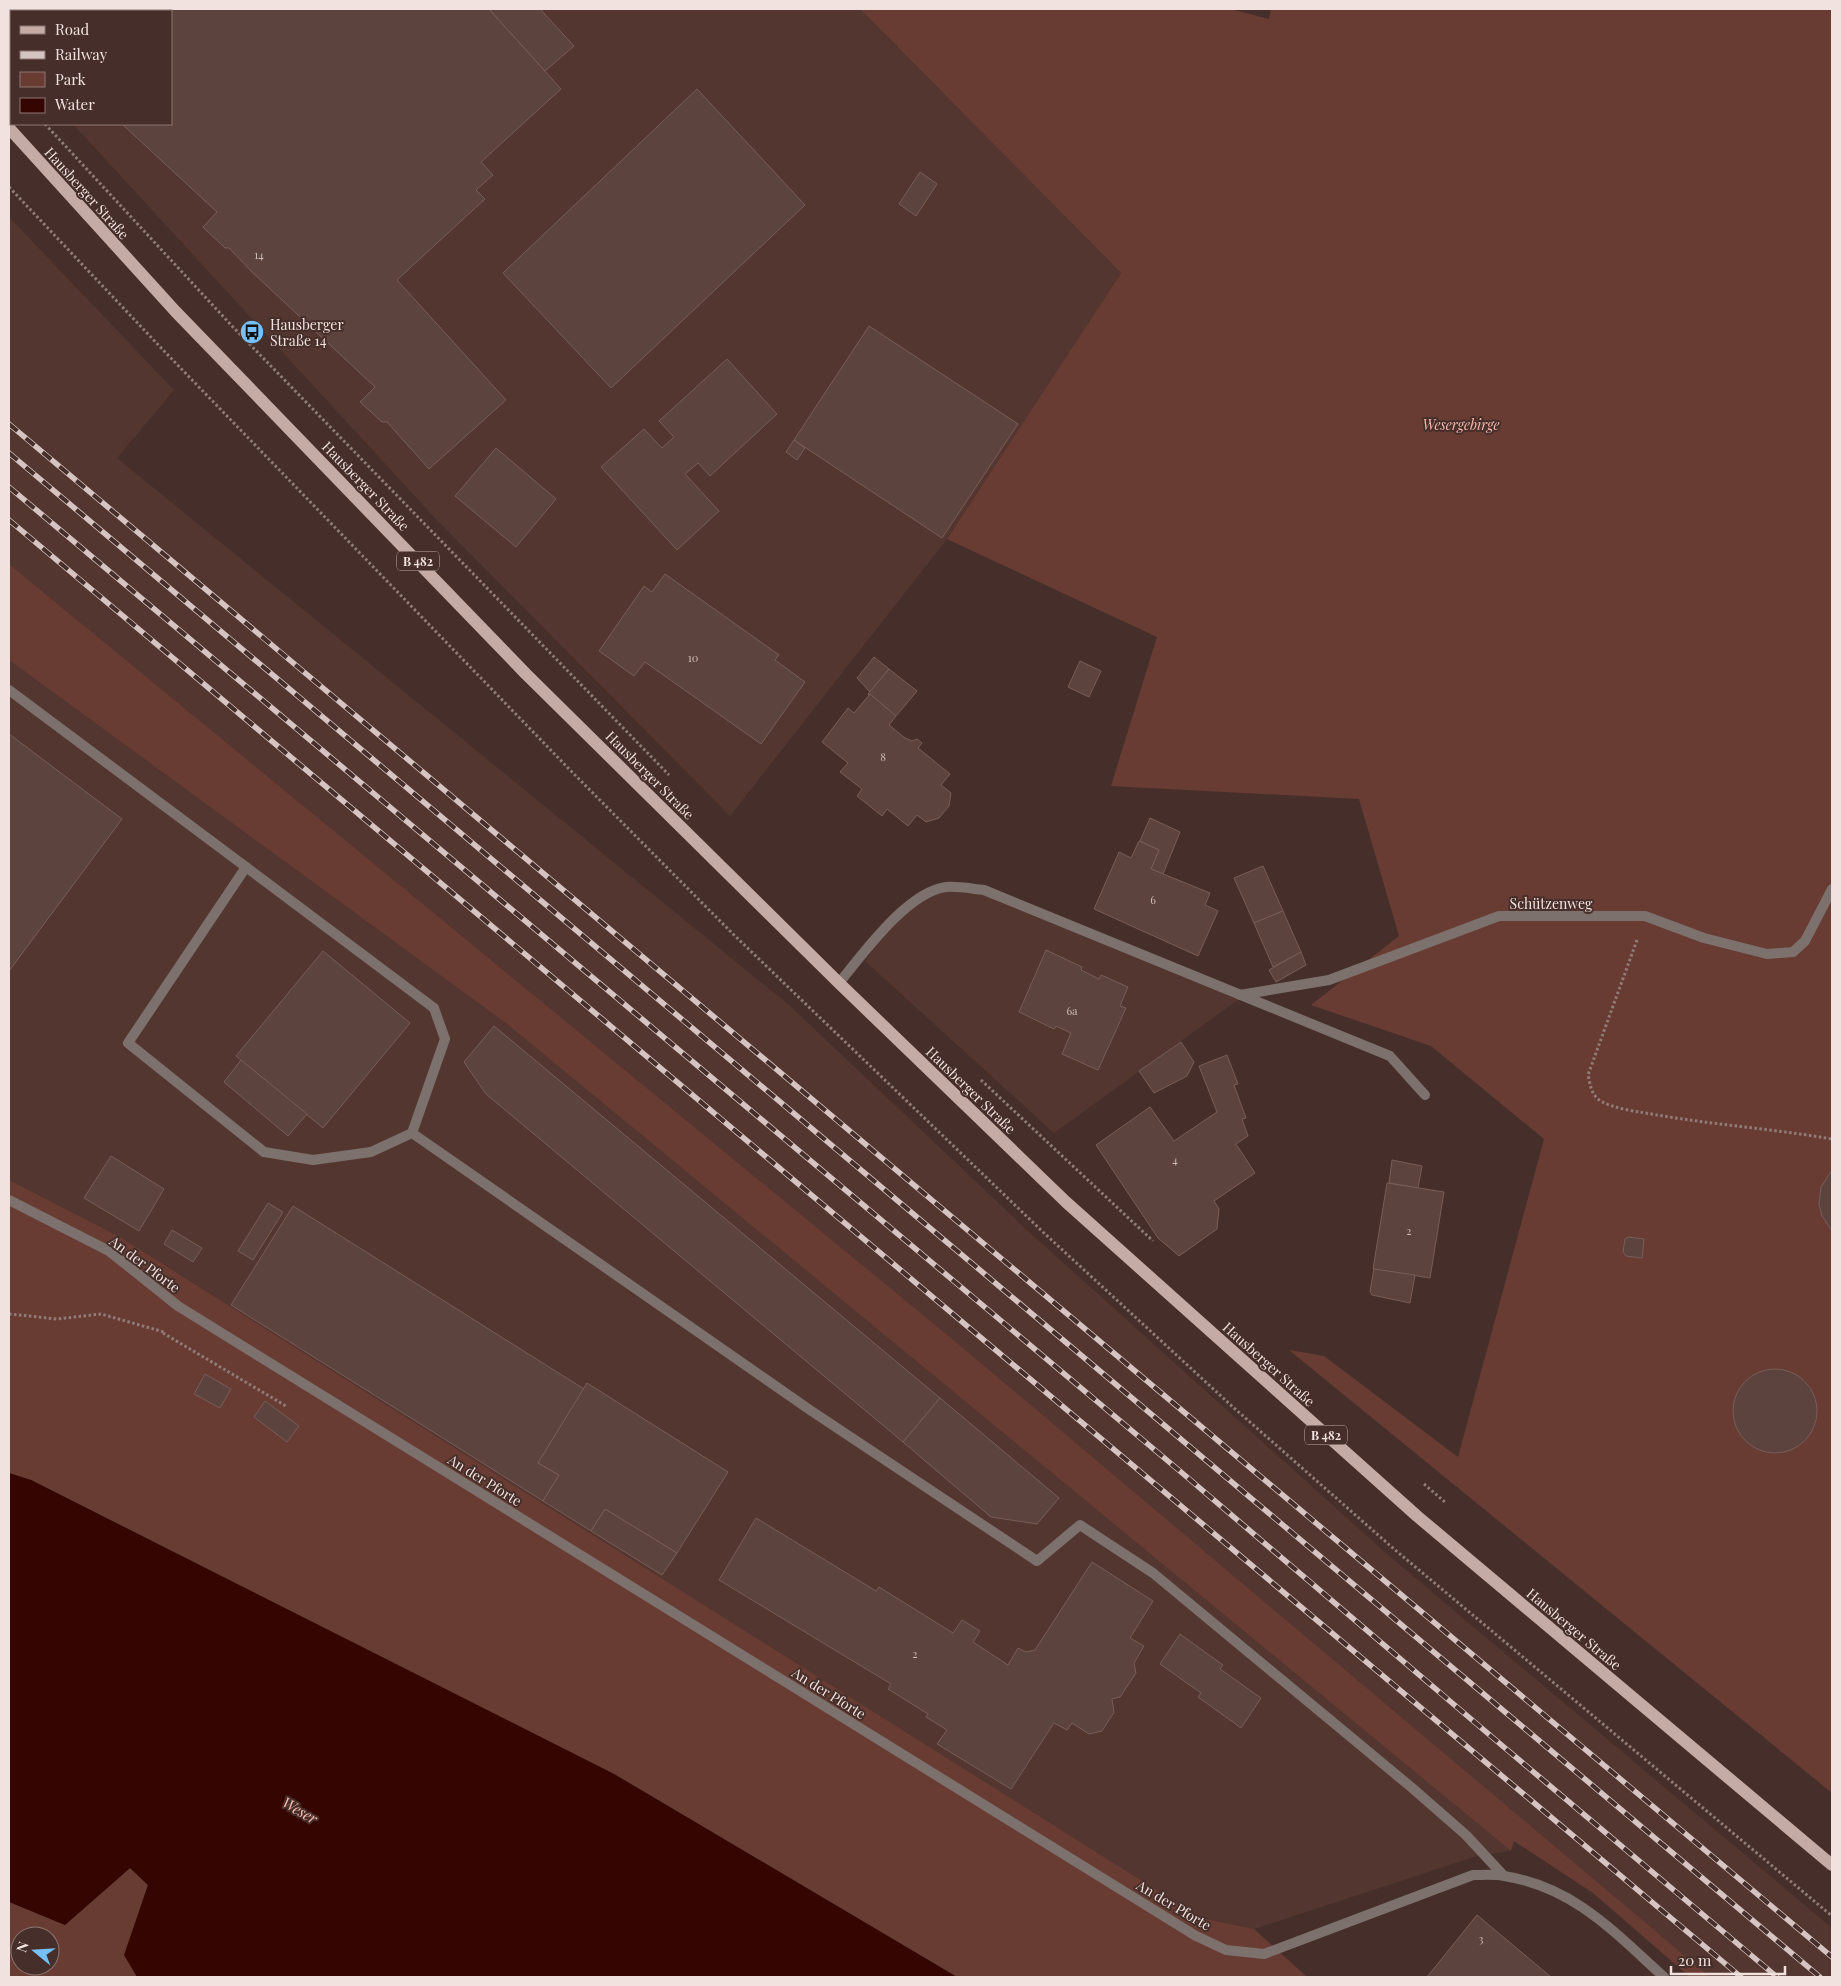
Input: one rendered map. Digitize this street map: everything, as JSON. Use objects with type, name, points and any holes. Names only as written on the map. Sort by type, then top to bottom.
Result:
[{"type":"main road","name":"Hausberger Straße","points":[[9,128],[176,312],[526,674],[839,983],[1066,1202],[1410,1510],[1832,1865]]},
{"type":"street","points":[[9,690],[246,867],[434,1008],[445,1039],[412,1133],[371,1152],[352,1155],[313,1160],[264,1152],[128,1043],[246,867]]},
{"type":"street","points":[[839,983],[896,917],[918,898],[946,887],[984,890],[1390,1056],[1425,1095]]},
{"type":"street","name":"Schützenweg","points":[[1240,995],[1330,980],[1499,916],[1645,916],[1704,938],[1767,954],[1793,952],[1805,941],[1832,889]]},
{"type":"street","points":[[412,1133],[810,1410],[1037,1561],[1080,1525],[1154,1573],[1411,1787],[1466,1835],[1503,1875]]},
{"type":"street","name":"An der Pforte","points":[[9,1200],[109,1251],[178,1306],[1196,1936],[1226,1950],[1264,1954],[1473,1876],[1503,1875],[1536,1884],[1570,1899],[1594,1914],[1664,1977]]},
{"type":"path","points":[[46,125],[232,326],[673,778]]},
{"type":"path","points":[[1645,916],[1588,1076],[1590,1089],[1599,1100],[1624,1109],[1644,1113],[1712,1124],[1789,1132],[1832,1139]]},
{"type":"path","points":[[980,1079],[1155,1243]]},
{"type":"path","points":[[9,1314],[57,1319],[100,1314],[163,1333],[178,1306]]},
{"type":"path","points":[[1421,1481],[1451,1507]]},
{"type":"shaded area","points":[[9,9],[860,9],[1121,273],[947,539],[730,816],[435,518],[74,125],[172,125],[172,10],[10,10],[10,46]]},
{"type":"shaded area","points":[[9,217],[174,390],[117,458],[789,1005],[1029,1232],[1388,1555],[1832,1928],[1832,1977],[1710,1977],[956,1342],[9,564]]},
{"type":"shaded area","points":[[9,660],[507,1024],[1511,1851],[1477,1856],[1254,1929],[1201,1918],[120,1237],[9,1180]]},
{"type":"shaded area","points":[[946,889],[985,892],[1239,999],[1054,1133],[865,961],[897,918],[919,899]]},
{"type":"green space","name":"Wesergebirge","points":[[860,9],[1230,9],[1269,19],[1271,9],[1832,9],[1832,1793],[1289,1350],[1324,1356],[1458,1457],[1544,1139],[1431,1046],[1311,1005],[1399,936],[1359,799],[1111,786],[1157,637],[947,539],[1121,273]]},
{"type":"green space","points":[[9,564],[956,1342],[1710,1977],[1690,1977],[1593,1893],[1514,1841],[1511,1851],[507,1024],[9,660]]},
{"type":"green space","points":[[9,1180],[120,1237],[1201,1918],[1254,1929],[1307,1977],[957,1977],[614,1774],[31,1480],[9,1473]]},
{"type":"green space","points":[[130,1868],[148,1885],[125,1955],[137,1977],[9,1977],[9,1901],[65,1925]]},
{"type":"water","name":"Weser","points":[[9,1473],[31,1480],[614,1774],[957,1977],[137,1977],[124,1955],[148,1885],[130,1868],[65,1925],[9,1902]]},
{"type":"building","points":[[10,9],[121,9],[120,10]]},
{"type":"building","points":[[489,9],[561,89],[481,162],[493,175],[476,190],[485,199],[397,280],[506,400],[429,469],[387,422],[382,422],[360,402],[375,387],[252,272],[229,248],[225,248],[203,227],[217,212],[123,125],[172,125],[172,10],[120,10]]},
{"type":"building","points":[[489,9],[540,9],[574,46],[545,71]]},
{"type":"building","points":[[697,89],[805,205],[611,388],[503,273]]},
{"type":"building","points":[[920,172],[937,184],[916,216],[899,204]]},
{"type":"building","points":[[869,326],[1018,424],[942,538],[794,440]]},
{"type":"building","points":[[727,359],[777,414],[710,476],[698,463],[685,474],[719,511],[677,550],[601,467],[644,429],[662,448],[674,437],[659,421]]},
{"type":"building","points":[[794,440],[805,448],[797,460],[786,452]]},
{"type":"building","points":[[496,448],[556,499],[516,547],[455,496]]},
{"type":"building","points":[[665,574],[779,655],[775,660],[805,682],[761,744],[645,662],[634,676],[599,651],[644,586],[652,592]]},
{"type":"building","points":[[874,657],[889,669],[870,692],[857,678]]},
{"type":"building","points":[[1080,661],[1101,671],[1089,697],[1068,687]]},
{"type":"building","points":[[889,669],[917,691],[896,716],[868,694]]},
{"type":"building","points":[[870,694],[896,716],[889,725],[905,738],[912,741],[917,739],[922,743],[918,748],[950,774],[941,785],[951,793],[949,806],[939,818],[926,822],[917,815],[908,826],[887,809],[882,816],[857,796],[862,789],[840,772],[848,763],[822,742],[848,708],[854,713]]},
{"type":"building","points":[[9,734],[122,819],[9,971]]},
{"type":"building","points":[[1150,818],[1180,832],[1163,874],[1151,869],[1159,850],[1140,841]]},
{"type":"building","points":[[1139,841],[1159,850],[1151,869],[1210,893],[1205,905],[1218,911],[1198,956],[1094,909],[1119,852],[1131,858]]},
{"type":"building","points":[[1263,866],[1283,911],[1254,923],[1234,878]]},
{"type":"building","points":[[1283,911],[1301,952],[1273,967],[1254,923]]},
{"type":"building","points":[[1046,950],[1082,967],[1081,970],[1099,979],[1101,975],[1128,987],[1120,1006],[1126,1008],[1098,1070],[1062,1054],[1071,1033],[1056,1026],[1054,1029],[1019,1012]]},
{"type":"building","points":[[323,951],[410,1023],[323,1128],[236,1056]]},
{"type":"building","points":[[1301,952],[1306,965],[1276,982],[1269,970]]},
{"type":"building","points":[[494,1026],[940,1398],[903,1442],[486,1094],[464,1062]]},
{"type":"building","points":[[1181,1042],[1194,1062],[1187,1076],[1154,1093],[1139,1071]]},
{"type":"building","points":[[1227,1055],[1238,1084],[1234,1085],[1246,1118],[1242,1119],[1248,1136],[1236,1144],[1255,1173],[1214,1201],[1219,1209],[1217,1229],[1179,1256],[1158,1238],[1096,1145],[1150,1107],[1174,1141],[1217,1112],[1199,1066]]},
{"type":"building","points":[[241,1060],[307,1114],[288,1136],[224,1082]]},
{"type":"building","points":[[111,1156],[164,1189],[139,1231],[84,1198]]},
{"type":"building","points":[[1392,1160],[1422,1166],[1418,1188],[1389,1183]]},
{"type":"building","points":[[1832,1170],[1832,1231],[1822,1216],[1819,1204],[1821,1187]]},
{"type":"building","points":[[1387,1183],[1444,1192],[1430,1278],[1373,1269]]},
{"type":"building","points":[[268,1203],[283,1212],[253,1260],[238,1251]]},
{"type":"building","points":[[293,1206],[584,1389],[538,1463],[559,1475],[543,1501],[231,1305]]},
{"type":"building","points":[[172,1230],[202,1248],[193,1262],[164,1244]]},
{"type":"building","points":[[1628,1237],[1644,1239],[1642,1258],[1626,1256],[1623,1252],[1625,1239]]},
{"type":"building","points":[[1374,1269],[1415,1275],[1410,1303],[1372,1295],[1370,1291]]},
{"type":"building","points":[[1775,1369],[1798,1376],[1810,1388],[1817,1411],[1810,1434],[1798,1446],[1775,1453],[1752,1446],[1740,1434],[1733,1411],[1740,1388],[1752,1376]]},
{"type":"building","points":[[205,1374],[231,1389],[220,1408],[194,1394]]},
{"type":"building","points":[[587,1383],[728,1472],[677,1553],[605,1509],[591,1531],[543,1501],[559,1475],[538,1463]]},
{"type":"building","points":[[940,1398],[1059,1498],[1037,1524],[991,1517],[903,1442]]},
{"type":"building","points":[[265,1401],[299,1426],[287,1442],[254,1417]]},
{"type":"building","points":[[605,1509],[677,1553],[662,1575],[591,1531]]},
{"type":"building","points":[[756,1518],[876,1591],[879,1587],[953,1633],[962,1620],[980,1631],[973,1642],[1008,1665],[1018,1648],[1026,1652],[1035,1650],[1092,1562],[1153,1601],[1130,1638],[1144,1646],[1134,1663],[1136,1673],[1120,1697],[1112,1699],[1114,1712],[1102,1731],[1089,1734],[1072,1723],[1067,1730],[1054,1723],[1011,1789],[937,1744],[947,1730],[926,1717],[928,1714],[888,1689],[891,1684],[719,1580]]},
{"type":"building","points":[[1180,1634],[1223,1665],[1220,1669],[1261,1698],[1241,1728],[1198,1697],[1201,1693],[1160,1664]]},
{"type":"building","points":[[1477,1915],[1551,1977],[1427,1977]]},
{"type":"railway","points":[[9,424],[1832,1957]]},
{"type":"railway","points":[[9,453],[1820,1977]]},
{"type":"railway","points":[[9,487],[1181,1472],[1777,1977]]},
{"type":"railway","points":[[9,520],[1741,1977]]},
{"type":"place","name":"Hausberger Straße 14","points":[[252,332]]}]
